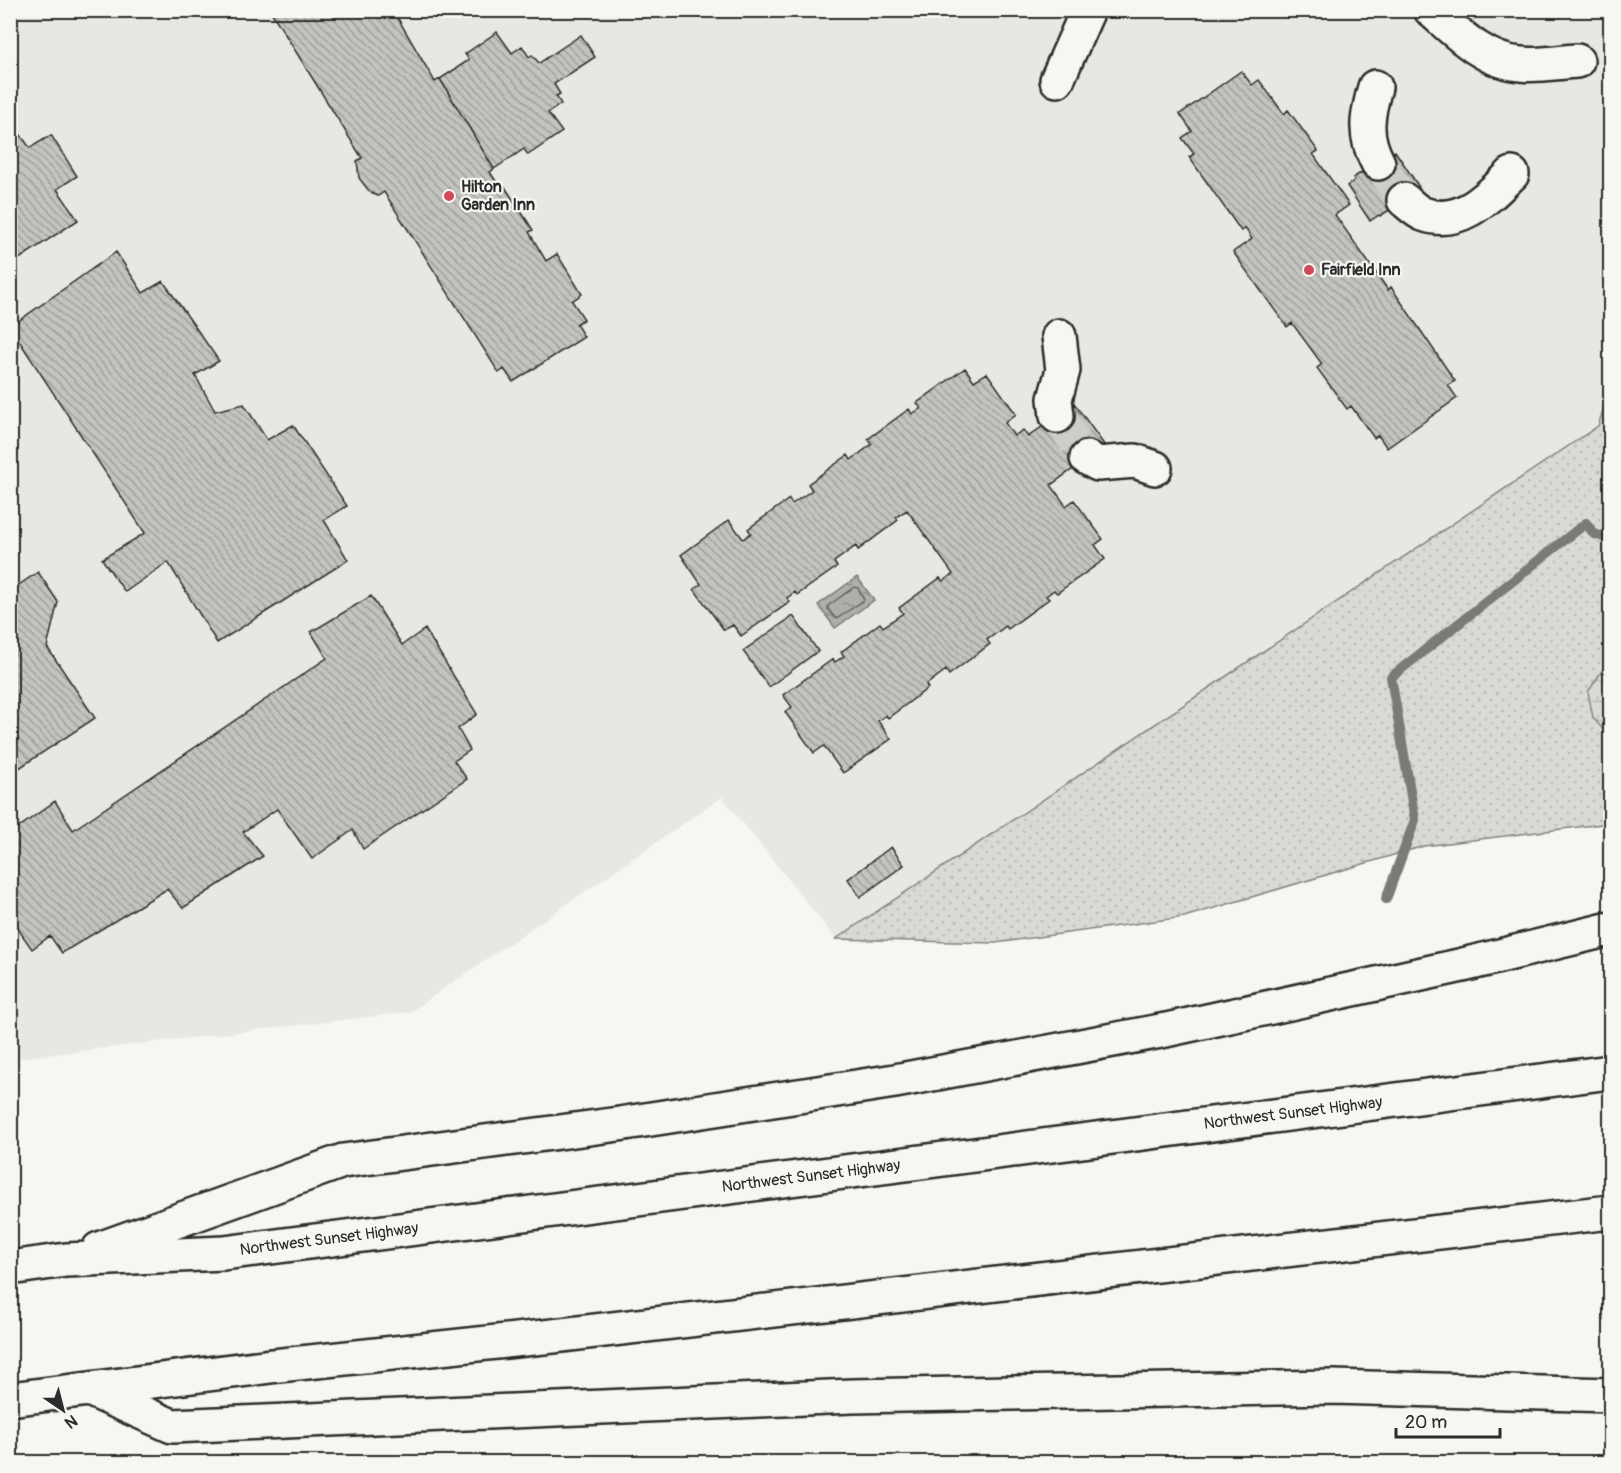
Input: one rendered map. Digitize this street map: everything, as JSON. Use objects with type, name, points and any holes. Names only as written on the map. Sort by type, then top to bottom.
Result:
[{"type":"main road","points":[[1057,80],[1088,10]]},
{"type":"main road","points":[[1431,10],[1471,44],[1500,61],[1522,64],[1577,61]]},
{"type":"main road","points":[[1375,87],[1367,115],[1367,135],[1377,163]]},
{"type":"main road","points":[[1404,200],[1423,214],[1447,217],[1467,212],[1487,199],[1512,174]]},
{"type":"main road","points":[[1057,416],[1055,399],[1063,370],[1059,336]]},
{"type":"main road","points":[[1087,458],[1098,464],[1135,461],[1155,468]]},
{"type":"main road","points":[[66,1260],[343,1161],[619,1124],[895,1081],[1166,1030],[1463,965],[1611,929]]},
{"type":"main road","name":"Northwest Sunset Highway","points":[[10,1268],[66,1260],[224,1253],[1611,1072]]},
{"type":"main road","points":[[10,1399],[271,1366],[553,1336],[1611,1212]]},
{"type":"main road","points":[[90,1390],[172,1426],[863,1395],[1333,1386],[1611,1395]]},
{"type":"shaded area","points":[[10,11],[1610,11],[1610,389],[1598,426],[836,939],[722,797],[410,1012],[11,1059]]},
{"type":"green space","points":[[1610,389],[1610,823],[1424,846],[1184,917],[995,943],[836,939],[1598,426]]},
{"type":"green space","points":[[1610,659],[1610,737],[1593,718],[1588,692]]},
{"type":"water","points":[[857,577],[874,600],[835,628],[818,605]]},
{"type":"building","name":"Hilton Garden Inn","points":[[270,10],[393,10],[435,82],[440,79],[494,169],[490,172],[501,189],[505,187],[533,230],[529,232],[546,261],[557,254],[582,294],[572,301],[584,319],[576,324],[584,337],[513,382],[504,369],[499,373],[384,192],[378,196],[375,195],[359,178],[357,161],[362,158]]},
{"type":"building","points":[[1448,10],[1474,10],[1462,23]]},
{"type":"building","points":[[497,32],[512,53],[522,46],[529,57],[532,55],[539,63],[581,35],[595,57],[554,84],[560,94],[556,96],[561,104],[548,113],[562,132],[528,155],[524,149],[494,169],[440,79],[469,60],[465,54]]},
{"type":"building","name":"Fairfield Inn","points":[[1241,71],[1252,85],[1259,80],[1284,114],[1288,110],[1318,151],[1313,154],[1349,205],[1335,215],[1388,290],[1391,287],[1455,381],[1448,385],[1457,398],[1387,448],[1378,435],[1374,438],[1351,406],[1347,409],[1317,368],[1322,364],[1292,323],[1287,327],[1233,252],[1252,239],[1245,228],[1241,231],[1189,157],[1194,154],[1182,138],[1192,131],[1180,114]]},
{"type":"building","points":[[15,127],[30,148],[51,135],[77,176],[57,189],[78,220],[10,265],[10,130]]},
{"type":"building","points":[[1395,151],[1419,187],[1413,190],[1416,193],[1370,221],[1347,186],[1355,180],[1353,178]]},
{"type":"building","points":[[116,252],[143,293],[163,281],[219,361],[195,375],[215,411],[244,404],[267,440],[293,425],[347,506],[324,520],[348,560],[217,643],[168,562],[125,592],[102,559],[145,533],[10,327]]},
{"type":"building","points":[[965,368],[974,381],[987,373],[1016,414],[1005,423],[1014,436],[1023,430],[1028,437],[1074,403],[1105,446],[1051,485],[1066,506],[1074,500],[1103,539],[1095,545],[1105,559],[1057,593],[1054,590],[1046,596],[1049,599],[1008,629],[1006,626],[987,640],[990,644],[949,675],[946,670],[926,685],[928,688],[888,718],[886,715],[878,721],[891,739],[843,773],[824,746],[814,753],[785,712],[792,707],[783,695],[833,659],[835,662],[844,656],[841,652],[880,623],[883,627],[903,613],[899,608],[940,578],[943,581],[953,574],[907,510],[896,517],[898,520],[858,550],[856,546],[834,562],[837,567],[797,595],[795,592],[787,598],[790,602],[741,636],[733,625],[724,630],[694,589],[701,584],[681,555],[729,520],[743,539],[751,533],[748,529],[789,499],[792,504],[812,490],[808,484],[848,455],[851,460],[872,444],[868,439],[909,409],[912,414],[921,408],[917,403]]},
{"type":"building","points":[[38,572],[58,602],[47,647],[95,718],[10,774],[10,591]]},
{"type":"building","points":[[371,596],[402,645],[425,629],[477,714],[458,729],[470,750],[454,761],[467,779],[363,849],[353,830],[312,859],[277,809],[243,832],[263,856],[183,908],[167,889],[62,953],[50,936],[32,949],[16,926],[10,931],[10,834],[55,801],[73,830],[327,658],[311,632]]},
{"type":"building","points":[[793,616],[818,651],[769,687],[743,651]]},
{"type":"building","points":[[891,847],[904,865],[860,897],[848,879]]},
{"type":"waterway","points":[[1386,899],[1415,820],[1391,677],[1586,523],[1594,534],[1610,539]]},
{"type":"tunnel","points":[[1378,163],[1404,200]]},
{"type":"tunnel","points":[[1057,416],[1087,458]]},
{"type":"place","name":"Hilton Garden Inn","points":[[449,196]]},
{"type":"place","name":"Fairfield Inn","points":[[1309,270]]}]
